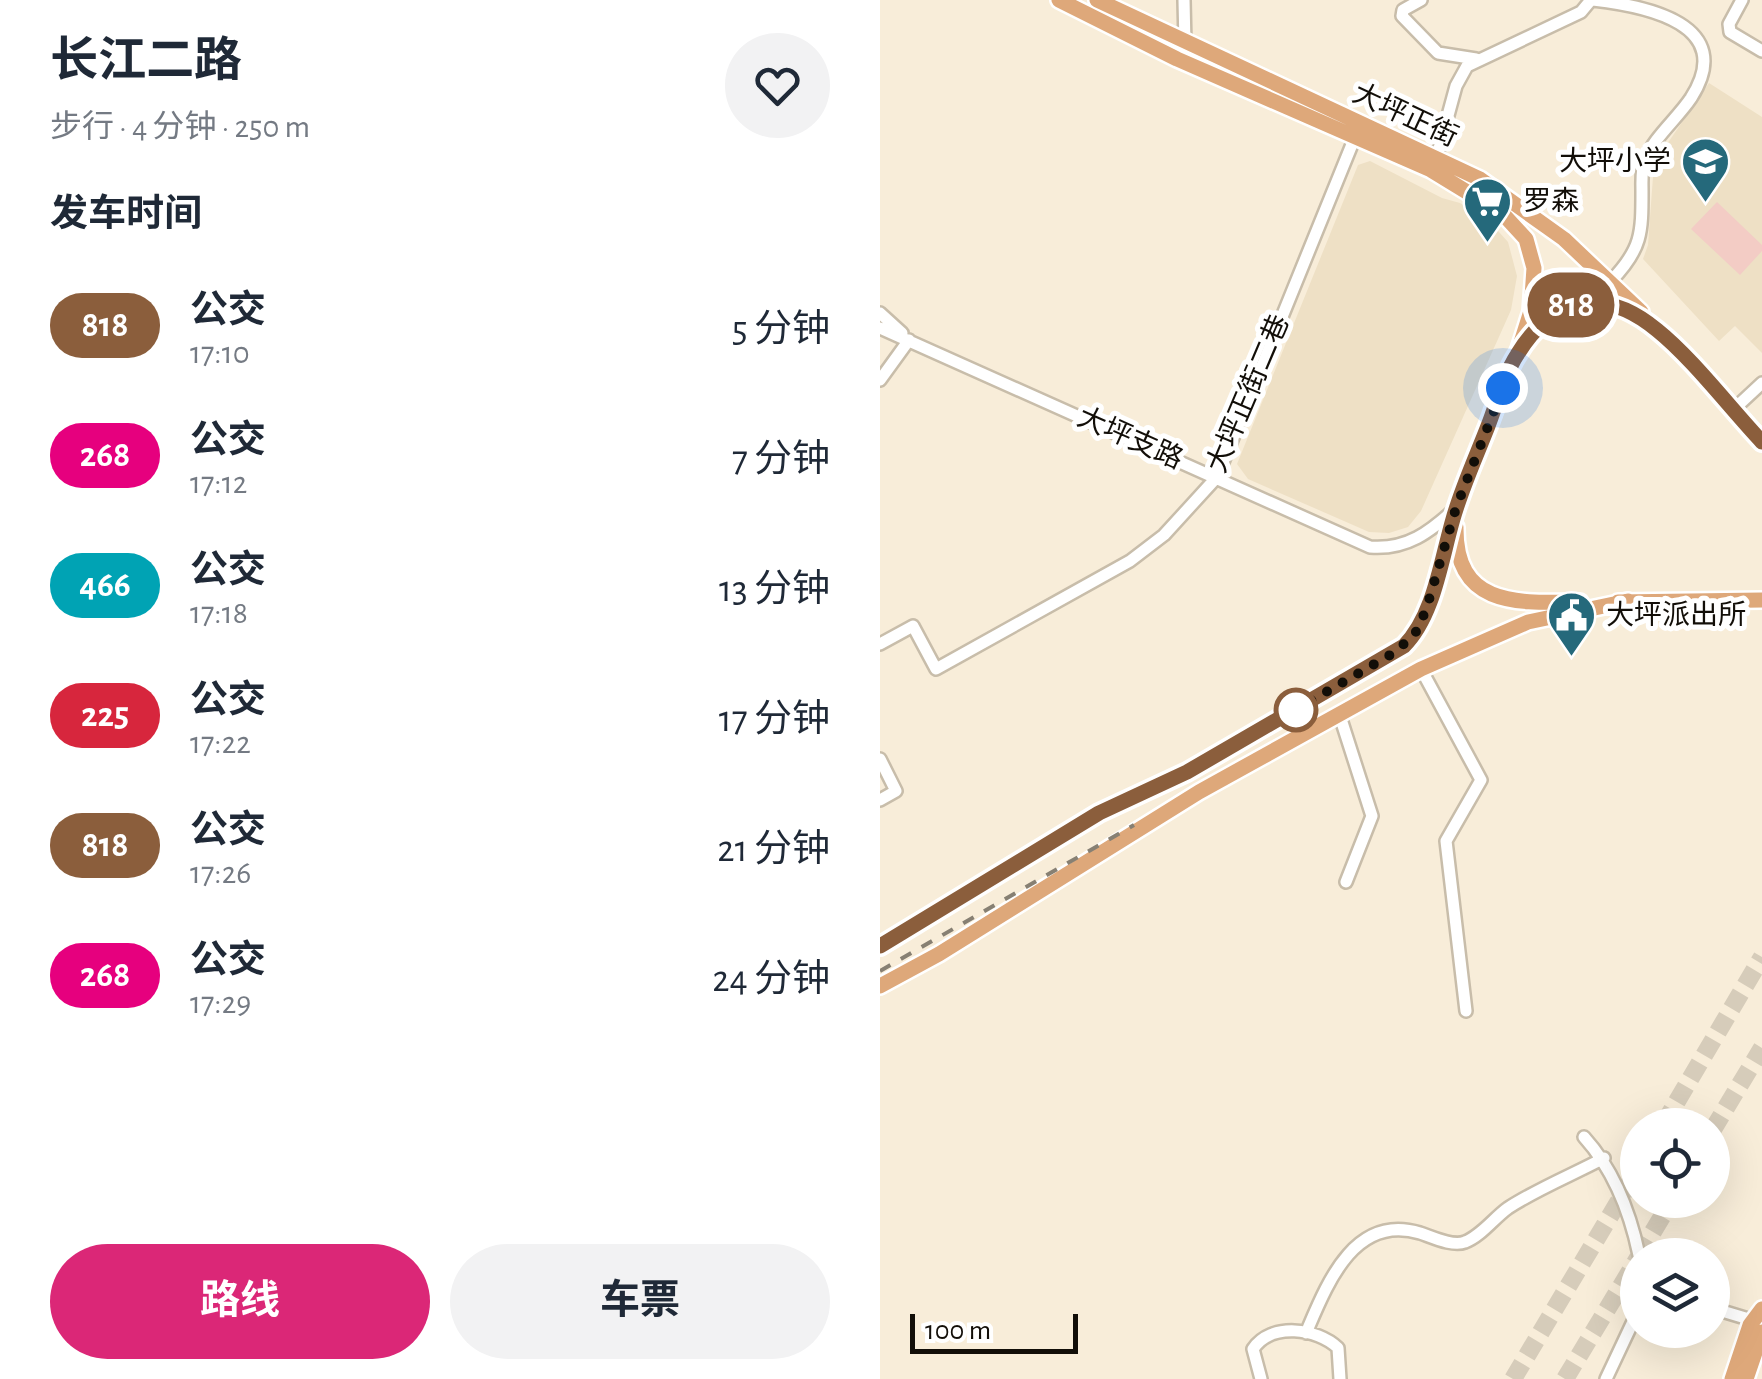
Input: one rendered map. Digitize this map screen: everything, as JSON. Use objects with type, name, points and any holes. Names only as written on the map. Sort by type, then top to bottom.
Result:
[{"type":"main road","name":"大坪正街","points":[[880,946],[1099,813],[1187,772],[1404,646],[1414,636],[1426,610],[1456,508],[1531,312],[1535,283],[1532,253],[1517,226],[1457,184],[1177,59],[1059,0]]},
{"type":"main road","name":"大坪正街","points":[[1097,0],[1184,44],[1437,156],[1510,198],[1611,281],[1762,442]]},
{"type":"main road","points":[[1516,355],[1556,314],[1584,301],[1614,304],[1658,330]]},
{"type":"main road","points":[[1456,508],[1458,558],[1481,589],[1509,600],[1762,600]]},
{"type":"main road","points":[[1742,599],[1762,592]]},
{"type":"main road","points":[[880,986],[940,954],[1199,792],[1420,669],[1528,622],[1628,601]]},
{"type":"main road","points":[[1732,1379],[1760,1321]]},
{"type":"main road","points":[[1746,1379],[1760,1321]]},
{"type":"street","points":[[1184,0],[1184,44]]},
{"type":"street","points":[[1421,0],[1403,10],[1402,16],[1438,53],[1476,59]]},
{"type":"street","points":[[1437,156],[1460,75],[1476,59],[1581,12],[1592,0],[1647,7],[1686,27],[1702,46],[1703,66],[1693,95],[1645,159],[1642,232],[1630,262],[1611,281]]},
{"type":"street","points":[[1742,0],[1730,32],[1762,50]]},
{"type":"street","name":"大坪正街二巷","points":[[880,644],[913,626],[936,670],[1130,561],[1194,506],[1217,477],[1355,137]]},
{"type":"street","points":[[880,312],[909,340],[880,380]]},
{"type":"street","name":"大坪支路","points":[[880,328],[1370,548],[1413,541],[1456,508]]},
{"type":"street","points":[[1733,410],[1762,383]]},
{"type":"street","points":[[1420,669],[1481,780],[1446,841],[1466,1011]]},
{"type":"street","points":[[1339,712],[1372,816],[1346,882]]},
{"type":"street","points":[[880,759],[896,790],[880,800]]},
{"type":"street","points":[[1584,1137],[1604,1158],[1635,1238]]},
{"type":"street","points":[[1306,1333],[1329,1279],[1348,1253],[1367,1237],[1389,1230],[1412,1230],[1456,1244],[1466,1242],[1509,1208],[1604,1158]]},
{"type":"street","points":[[1730,1313],[1760,1321]]},
{"type":"street","points":[[1261,1379],[1253,1349],[1259,1340],[1276,1332],[1328,1338],[1338,1348],[1340,1379]]},
{"type":"street","points":[[1606,1379],[1621,1348]]},
{"type":"shaded area","name":"大坪小学","points":[[1709,83],[1762,117],[1762,353],[1735,326],[1719,341],[1643,259],[1648,245],[1654,163]]},
{"type":"shaded area","points":[[1370,161],[1442,198],[1460,203],[1490,222],[1508,242],[1517,276],[1511,310],[1421,511],[1408,527],[1389,533],[1369,532],[1248,479],[1237,464],[1358,165]]},
{"type":"shaded area","points":[[1717,202],[1762,245],[1762,251],[1740,275],[1691,229]]},
{"type":"tunnel","points":[[1673,1108],[1762,957]]},
{"type":"tunnel","points":[[1726,1108],[1762,1048]]},
{"type":"tunnel","points":[[1513,1379],[1620,1199]]},
{"type":"tunnel","points":[[1649,1238],[1661,1218]]},
{"type":"tunnel","points":[[1565,1379],[1620,1288]]},
{"type":"railway","points":[[880,971],[1134,825]]},
{"type":"bus line","name":"818","points":[[880,946],[1099,813],[1187,772],[1404,646],[1421,624],[1456,508],[1516,355],[1543,325],[1569,305],[1584,301],[1614,304],[1658,330],[1762,442]]},
{"type":"place","name":"大坪小学","points":[[1706,204]]},
{"type":"place","name":"罗森","points":[[1488,244]]},
{"type":"place","name":"大坪派出所","points":[[1571,658]]},
{"type":"route","points":[[1296,710],[1288,714],[1390,655],[1414,636],[1426,610],[1456,508],[1503,388]]}]
